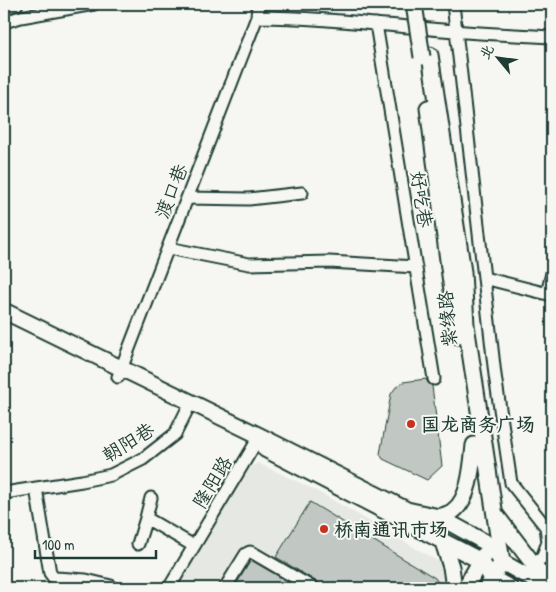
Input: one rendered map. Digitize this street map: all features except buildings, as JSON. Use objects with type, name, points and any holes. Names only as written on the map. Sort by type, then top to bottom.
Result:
[{"type":"main road","points":[[414,4],[426,56]]},
{"type":"main road","points":[[423,4],[426,56]]},
{"type":"main road","name":"紫缘路","points":[[426,56],[455,320],[490,545]]},
{"type":"main road","name":"紫缘路","points":[[426,56],[463,272],[466,325],[502,562]]},
{"type":"main road","points":[[4,311],[120,373]]},
{"type":"main road","points":[[4,320],[120,373],[407,510],[439,517],[490,545],[502,562],[548,588]]},
{"type":"main road","points":[[189,406],[255,444],[481,561],[489,583]]},
{"type":"main road","points":[[439,517],[453,512],[467,490],[474,445]]},
{"type":"main road","points":[[494,513],[552,588]]},
{"type":"main road","points":[[443,542],[451,567],[454,588]]},
{"type":"main road","points":[[465,588],[490,545]]},
{"type":"main road","points":[[489,583],[502,562]]},
{"type":"main road","points":[[489,583],[510,588]]},
{"type":"street","points":[[4,8],[17,4]]},
{"type":"street","points":[[4,22],[21,17],[94,4]]},
{"type":"street","name":"渡口巷","points":[[120,373],[257,17],[258,4]]},
{"type":"street","points":[[452,4],[495,375],[511,484],[546,527],[548,542],[542,558],[533,564]]},
{"type":"street","points":[[257,17],[282,17],[455,32],[552,37]]},
{"type":"street","name":"好吃巷","points":[[376,24],[434,379]]},
{"type":"street","points":[[187,198],[249,199],[302,193]]},
{"type":"street","points":[[168,248],[250,264],[329,262],[416,267]]},
{"type":"street","points":[[484,278],[550,295],[552,274]]},
{"type":"street","name":"朝阳巷","points":[[4,493],[111,476],[143,458],[175,434],[189,406]]},
{"type":"street","name":"隆阳路","points":[[169,588],[255,444]]},
{"type":"street","points":[[36,488],[50,573],[53,577],[86,580],[113,588]]},
{"type":"street","points":[[138,544],[151,498]]},
{"type":"street","points":[[146,518],[194,546]]},
{"type":"street","points":[[225,588],[246,554],[250,552],[312,588]]},
{"type":"shaded area","points":[[258,463],[317,491],[441,563],[444,588],[177,588],[247,469]]},
{"type":"place","name":"国龙商务广场","points":[[411,424]]},
{"type":"place","name":"桥南通讯市场","points":[[324,529]]}]
